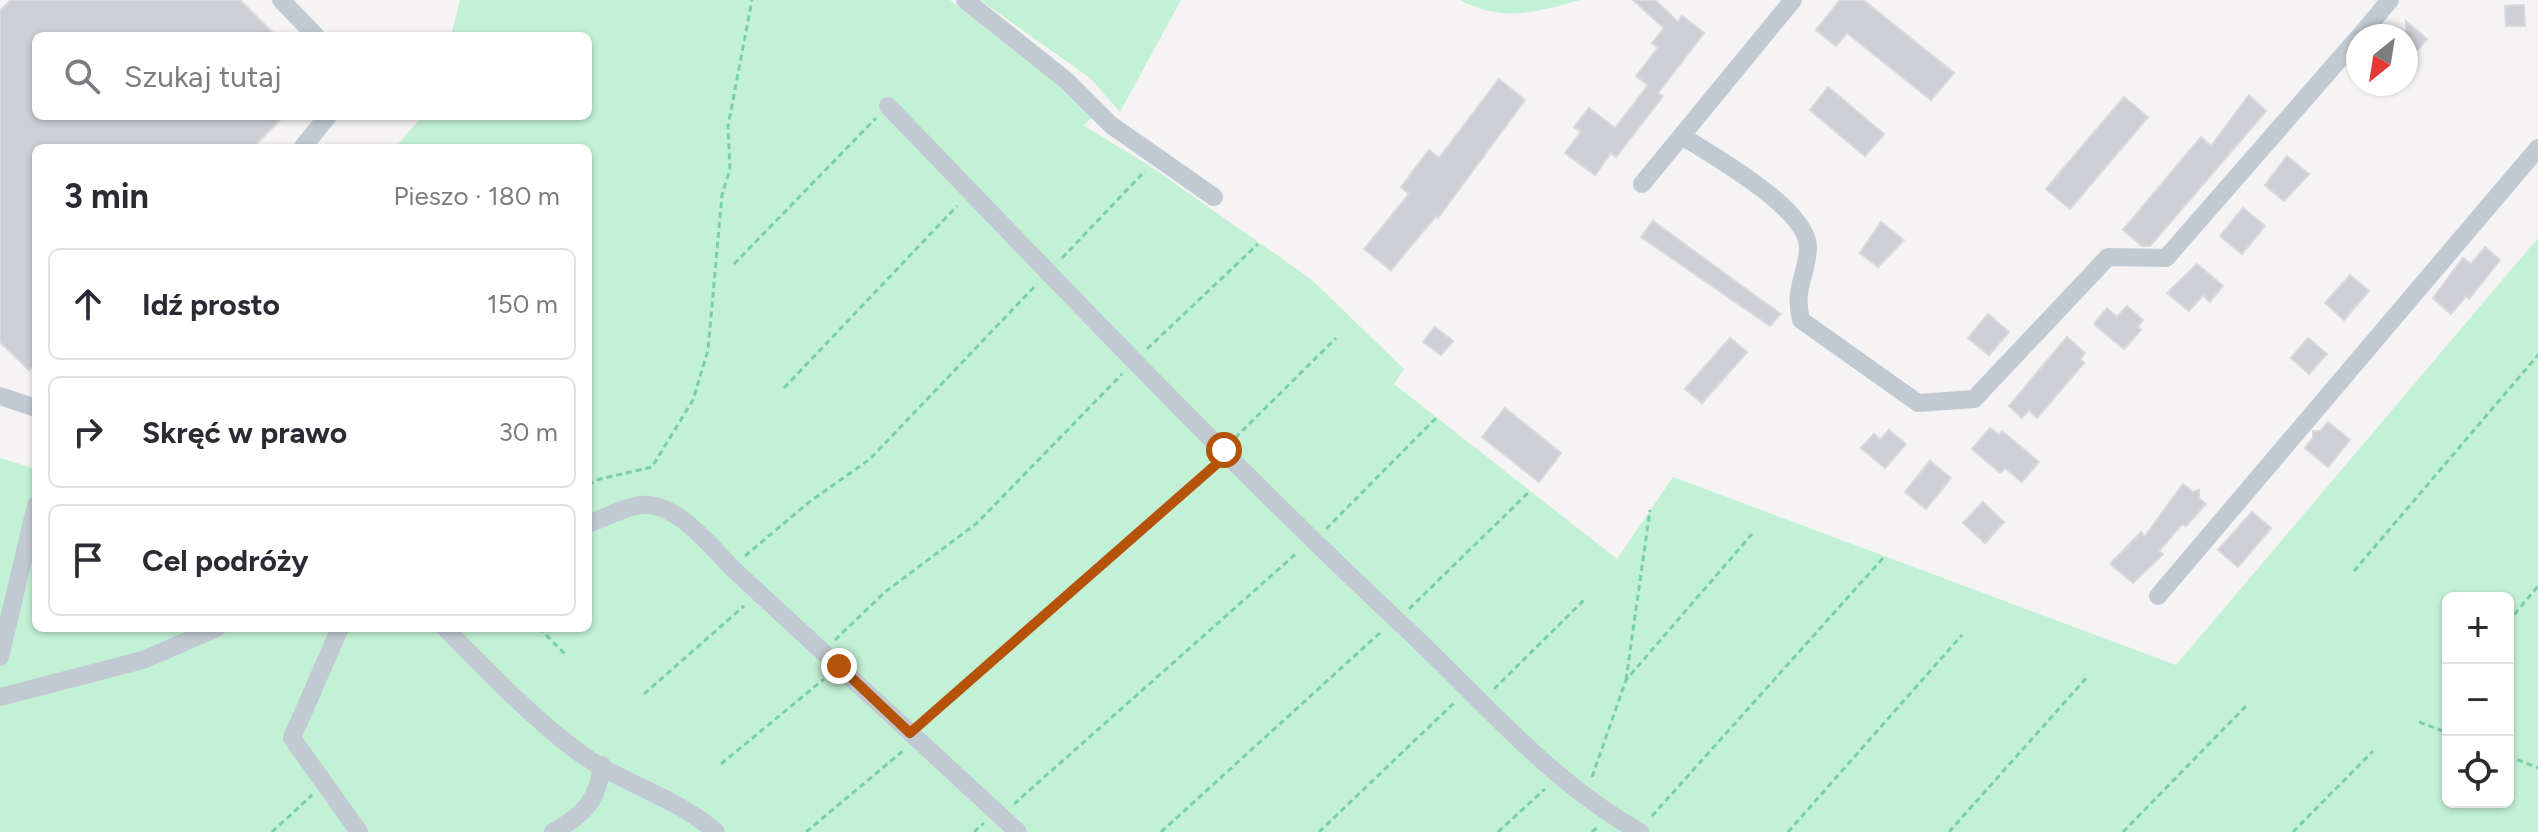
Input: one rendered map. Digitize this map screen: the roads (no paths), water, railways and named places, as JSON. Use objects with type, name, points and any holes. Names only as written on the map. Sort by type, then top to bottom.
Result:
[{"type":"lane","points":[[281,0],[312,32]]},
{"type":"lane","points":[[965,0],[1067,81],[1111,125],[1214,197]]},
{"type":"lane","points":[[1642,184],[1793,0]]},
{"type":"lane","points":[[2370,24],[2390,0]]},
{"type":"lane","points":[[1682,136],[1792,214],[1807,236],[1808,250],[1796,301],[1801,320],[1918,403],[1974,399],[2108,257],[2166,258],[2346,52]]},
{"type":"lane","points":[[888,106],[1135,361],[1314,540],[1558,776],[1640,832]]},
{"type":"lane","points":[[305,144],[325,120]]},
{"type":"lane","points":[[2158,596],[2538,148]]},
{"type":"lane","points":[[0,396],[32,407]]},
{"type":"lane","points":[[592,523],[639,505],[652,504],[691,525],[732,568],[1018,832]]},
{"type":"lane","points":[[0,657],[32,522]]},
{"type":"lane","points":[[0,697],[143,660],[208,632]]},
{"type":"lane","points":[[338,632],[292,738],[359,832]]},
{"type":"lane","points":[[449,632],[530,711],[579,753],[667,799],[716,832]]},
{"type":"lane","points":[[553,832],[580,817],[590,806],[599,789],[602,765]]}]
